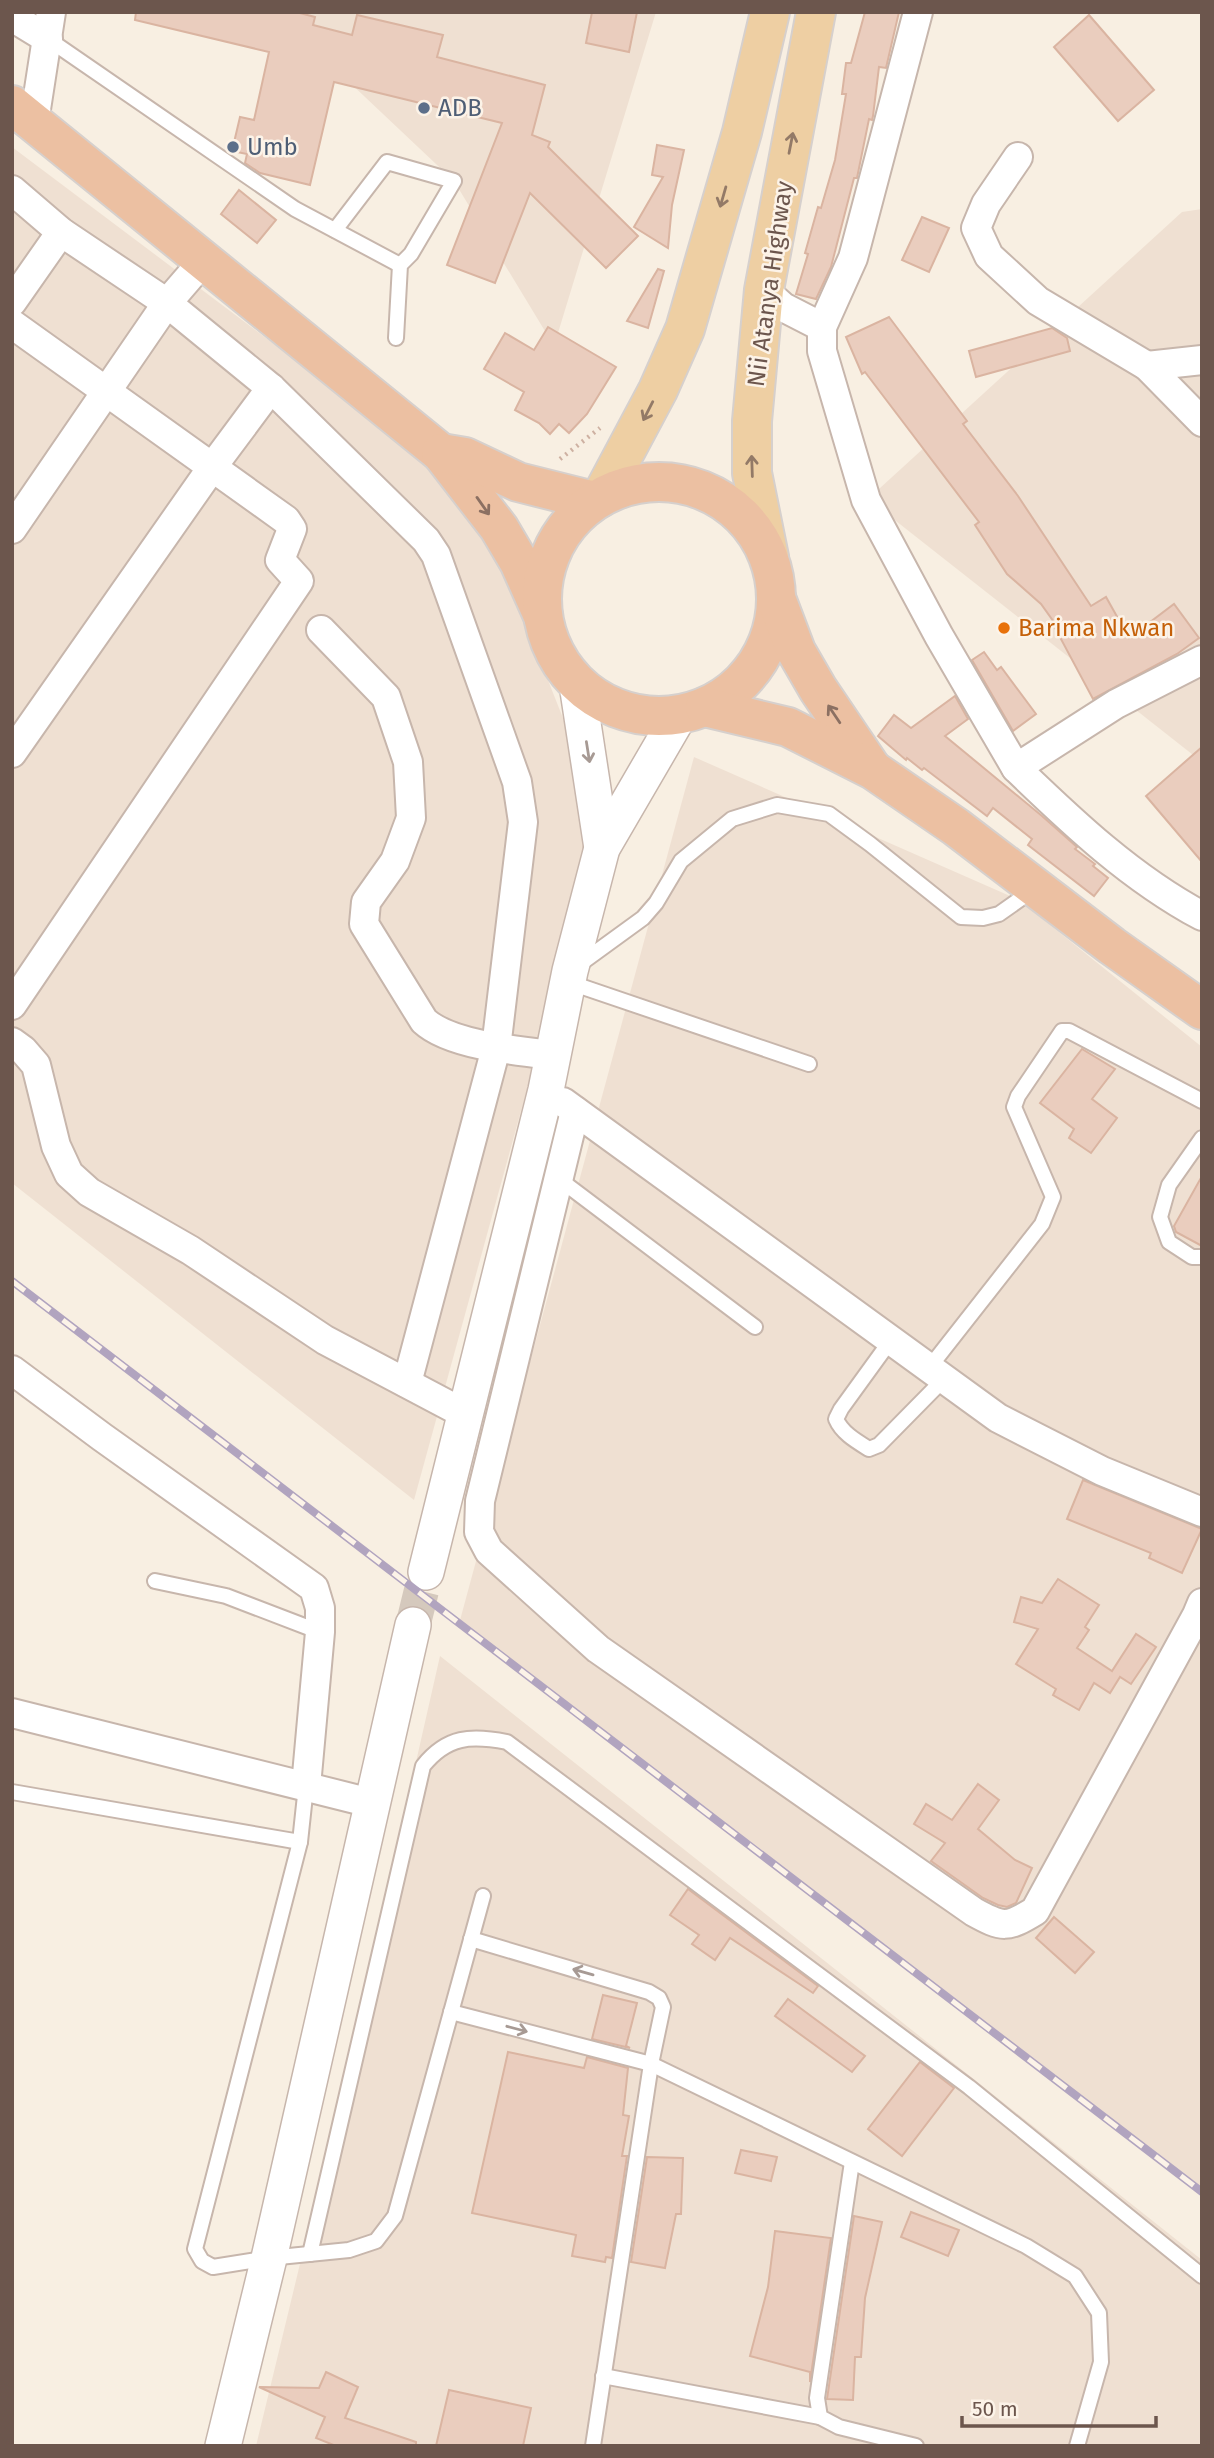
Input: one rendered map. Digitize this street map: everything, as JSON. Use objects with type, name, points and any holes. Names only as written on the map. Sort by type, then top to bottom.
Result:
[{"type":"highway","points":[[23,113],[441,453],[499,528],[519,562],[543,616],[549,642],[561,664],[577,684],[600,701],[625,712],[653,716],[693,711],[788,727],[873,770],[956,827],[1112,946],[1202,1010]]},
{"type":"highway","points":[[441,453],[464,457],[518,482],[597,499]]},
{"type":"highway","points":[[543,616],[542,583],[551,551],[569,523],[597,499],[639,483],[679,483],[717,496],[748,522],[769,557],[776,598],[796,651],[812,680],[873,770]]},
{"type":"highway","points":[[693,711],[729,693],[749,674],[764,651],[773,625],[776,598]]},
{"type":"main road","points":[[597,499],[659,390],[685,329],[742,132],[770,12]]},
{"type":"main road","name":"Nii Atanya Highway","points":[[769,557],[752,473],[752,421],[764,290],[816,12]]},
{"type":"street","points":[[918,12],[853,258],[822,327],[822,351],[866,500],[939,636],[1016,768],[1109,854],[1202,916]]},
{"type":"street","points":[[12,17],[49,26]]},
{"type":"street","points":[[12,41],[49,26]]},
{"type":"street","points":[[23,113],[49,26]]},
{"type":"street","points":[[1018,158],[986,204],[976,228],[989,256],[1038,300],[1147,366],[1202,422]]},
{"type":"street","points":[[12,190],[61,232],[167,303],[271,388],[426,540],[436,555],[517,782],[523,822],[496,1048],[407,1383]]},
{"type":"street","points":[[12,302],[61,232]]},
{"type":"street","points":[[12,528],[167,303],[204,260]]},
{"type":"street","points":[[764,290],[783,307],[822,327]]},
{"type":"street","points":[[12,324],[291,524],[292,529],[280,560],[297,577],[298,585],[12,1005]]},
{"type":"street","points":[[1147,366],[1202,360]]},
{"type":"street","points":[[12,753],[213,466],[271,388]]},
{"type":"street","points":[[321,629],[386,697],[408,762],[411,818],[395,861],[366,902],[364,923],[424,1021],[434,1030],[496,1048],[554,1055]]},
{"type":"street","points":[[1016,768],[1116,704],[1202,660]]},
{"type":"street","points":[[577,684],[602,848]]},
{"type":"street","points":[[426,1572],[547,1090],[569,977],[602,848],[693,711]]},
{"type":"street","points":[[12,1042],[36,1065],[56,1146],[69,1174],[89,1192],[190,1250],[325,1340],[465,1414]]},
{"type":"street","points":[[547,1090],[998,1418],[1102,1471],[1202,1512]]},
{"type":"street","points":[[575,1111],[480,1501],[478,1532],[489,1551],[598,1649],[974,1912],[993,1922],[1012,1925],[1035,1911],[1202,1603]]},
{"type":"street","points":[[12,1370],[314,1588],[320,1608],[320,1632],[306,1786]]},
{"type":"street","points":[[223,2446],[269,2258],[413,1625]]},
{"type":"street","points":[[12,1713],[371,1803]]},
{"type":"lane","points":[[49,26],[295,209],[400,265]]},
{"type":"lane","points":[[335,230],[387,162],[454,181],[411,254],[400,265],[396,338]]},
{"type":"lane","points":[[569,977],[643,918],[656,903],[681,861],[732,819],[777,805],[830,814],[961,917],[983,918],[999,914],[1038,887]]},
{"type":"lane","points":[[569,977],[809,1064]]},
{"type":"lane","points":[[891,1340],[836,1419],[840,1428],[869,1449],[879,1445],[937,1373],[1042,1224],[1053,1197],[1014,1107],[1018,1096],[1062,1031],[1069,1031],[1202,1101]]},
{"type":"lane","points":[[1202,1138],[1169,1185],[1160,1217],[1169,1242],[1192,1257],[1202,1257]]},
{"type":"lane","points":[[559,1179],[755,1327]]},
{"type":"lane","points":[[155,1581],[226,1596],[320,1632]]},
{"type":"lane","points":[[310,2254],[423,1766],[435,1751],[453,1741],[482,1737],[507,1742],[660,1854],[969,2087],[1202,2276]]},
{"type":"lane","points":[[306,1786],[300,1842],[195,2249],[202,2261],[213,2267],[349,2250],[376,2241],[395,2216],[483,1896]]},
{"type":"lane","points":[[12,1792],[300,1842]]},
{"type":"lane","points":[[471,1940],[649,1992],[659,1998],[663,2007],[651,2064],[593,2446]]},
{"type":"lane","points":[[451,2012],[651,2064],[1026,2246],[1075,2276],[1099,2313],[1101,2362],[1077,2446]]},
{"type":"lane","points":[[821,2417],[817,2398],[852,2162]]},
{"type":"lane","points":[[603,2376],[821,2417],[839,2427],[916,2446]]},
{"type":"shaded area","points":[[275,12],[656,12],[554,346],[454,181]]},
{"type":"shaded area","points":[[12,147],[475,495],[570,736],[599,827],[414,1500],[12,1183]]},
{"type":"shaded area","points":[[1202,209],[1202,762],[868,499],[1182,212]]},
{"type":"shaded area","points":[[694,757],[1019,900],[1202,1047],[1202,2192],[459,1624]]},
{"type":"shaded area","points":[[440,1656],[1202,2260],[1202,2446],[256,2446],[336,2115]]},
{"type":"building","points":[[136,12],[296,12],[315,17],[313,25],[352,35],[357,15],[443,35],[437,57],[545,85],[532,135],[550,142],[548,147],[638,236],[606,268],[530,193],[495,283],[447,265],[502,123],[334,82],[310,185],[260,173],[245,163],[247,154],[232,151],[240,117],[254,120],[269,52],[135,20]]},
{"type":"building","points":[[592,12],[637,12],[629,52],[586,43]]},
{"type":"building","points":[[865,12],[899,12],[886,68],[879,67],[873,116],[872,120],[869,119],[857,178],[854,178],[831,267],[816,299],[796,294],[818,207],[821,208],[835,160],[846,94],[842,94],[846,63],[851,63]]},
{"type":"building","points":[[1089,15],[1154,90],[1118,121],[1054,47]]},
{"type":"building","points":[[657,145],[684,150],[672,205],[668,248],[634,227],[663,177],[652,175]]},
{"type":"building","points":[[239,190],[276,220],[257,243],[221,214]]},
{"type":"building","points":[[922,217],[949,228],[929,272],[902,260]]},
{"type":"building","points":[[658,269],[664,271],[648,328],[627,321]]},
{"type":"building","points":[[889,317],[967,421],[963,424],[1018,496],[1091,606],[1106,597],[1129,638],[1174,604],[1199,638],[1177,654],[1093,699],[1054,626],[1056,625],[1041,604],[1007,574],[975,525],[979,522],[865,372],[862,374],[846,337]]},
{"type":"building","points":[[548,327],[616,367],[587,414],[569,433],[559,424],[550,434],[539,423],[515,410],[524,392],[484,369],[505,333],[534,350]]},
{"type":"building","points":[[1052,328],[1067,338],[1070,351],[976,377],[969,351]]},
{"type":"building","points":[[984,652],[997,670],[1001,667],[1036,714],[1013,731],[972,660]]},
{"type":"building","points":[[955,696],[968,719],[945,736],[1042,816],[1077,847],[1075,849],[1095,864],[1093,866],[1108,878],[1094,896],[1028,845],[1032,839],[993,808],[987,816],[924,768],[922,770],[907,758],[906,760],[878,736],[894,715],[911,728]]},
{"type":"building","points":[[1202,747],[1202,862],[1146,796]]},
{"type":"building","points":[[1082,1049],[1115,1069],[1092,1099],[1117,1118],[1091,1153],[1069,1138],[1074,1129],[1040,1103]]},
{"type":"building","points":[[1202,1176],[1202,1246],[1176,1232],[1174,1226]]},
{"type":"building","points":[[1083,1480],[1202,1529],[1182,1573],[1149,1558],[1151,1553],[1067,1519]]},
{"type":"building","points":[[1058,1579],[1099,1605],[1085,1627],[1089,1630],[1077,1648],[1112,1671],[1136,1634],[1156,1647],[1131,1684],[1120,1677],[1110,1693],[1094,1683],[1079,1710],[1053,1695],[1056,1689],[1016,1664],[1038,1629],[1014,1622],[1021,1597],[1042,1603]]},
{"type":"building","points":[[978,1784],[999,1800],[978,1829],[1015,1860],[1032,1868],[1016,1903],[1007,1907],[983,1898],[931,1861],[945,1843],[914,1824],[926,1804],[952,1820]]},
{"type":"building","points":[[688,1889],[818,1986],[813,1993],[730,1938],[715,1960],[692,1944],[699,1935],[670,1915]]},
{"type":"building","points":[[1054,1917],[1094,1952],[1075,1973],[1036,1938]]},
{"type":"building","points":[[603,1995],[637,2003],[626,2046],[630,2048],[592,2039]]},
{"type":"building","points":[[788,1999],[865,2056],[852,2072],[775,2016]]},
{"type":"building","points":[[508,2052],[584,2068],[587,2057],[628,2068],[623,2115],[629,2116],[622,2156],[627,2156],[612,2258],[606,2257],[605,2262],[572,2256],[576,2235],[472,2213]]},
{"type":"building","points":[[920,2062],[954,2088],[902,2156],[868,2129]]},
{"type":"building","points":[[741,2150],[777,2157],[771,2181],[735,2173]]},
{"type":"building","points":[[647,2157],[683,2158],[681,2214],[676,2214],[665,2268],[631,2262]]},
{"type":"building","points":[[911,2212],[959,2230],[948,2256],[901,2237]]},
{"type":"building","points":[[854,2216],[882,2222],[865,2298],[861,2357],[855,2357],[853,2400],[827,2399]]},
{"type":"building","points":[[775,2231],[831,2238],[810,2382],[810,2372],[750,2356],[768,2287]]},
{"type":"building","points":[[326,2372],[358,2387],[345,2418],[416,2442],[416,2446],[336,2446],[316,2438],[325,2417],[259,2387],[319,2388]]},
{"type":"building","points":[[449,2390],[531,2408],[523,2446],[436,2446]]},
{"type":"tunnel","points":[[413,1625],[426,1572]]},
{"type":"railway","points":[[12,1281],[1202,2192]]},
{"type":"place","name":"ADB","points":[[424,108]]},
{"type":"place","name":"Umb","points":[[233,147]]},
{"type":"place","name":"Barima Nkwan","points":[[1004,628]]}]
